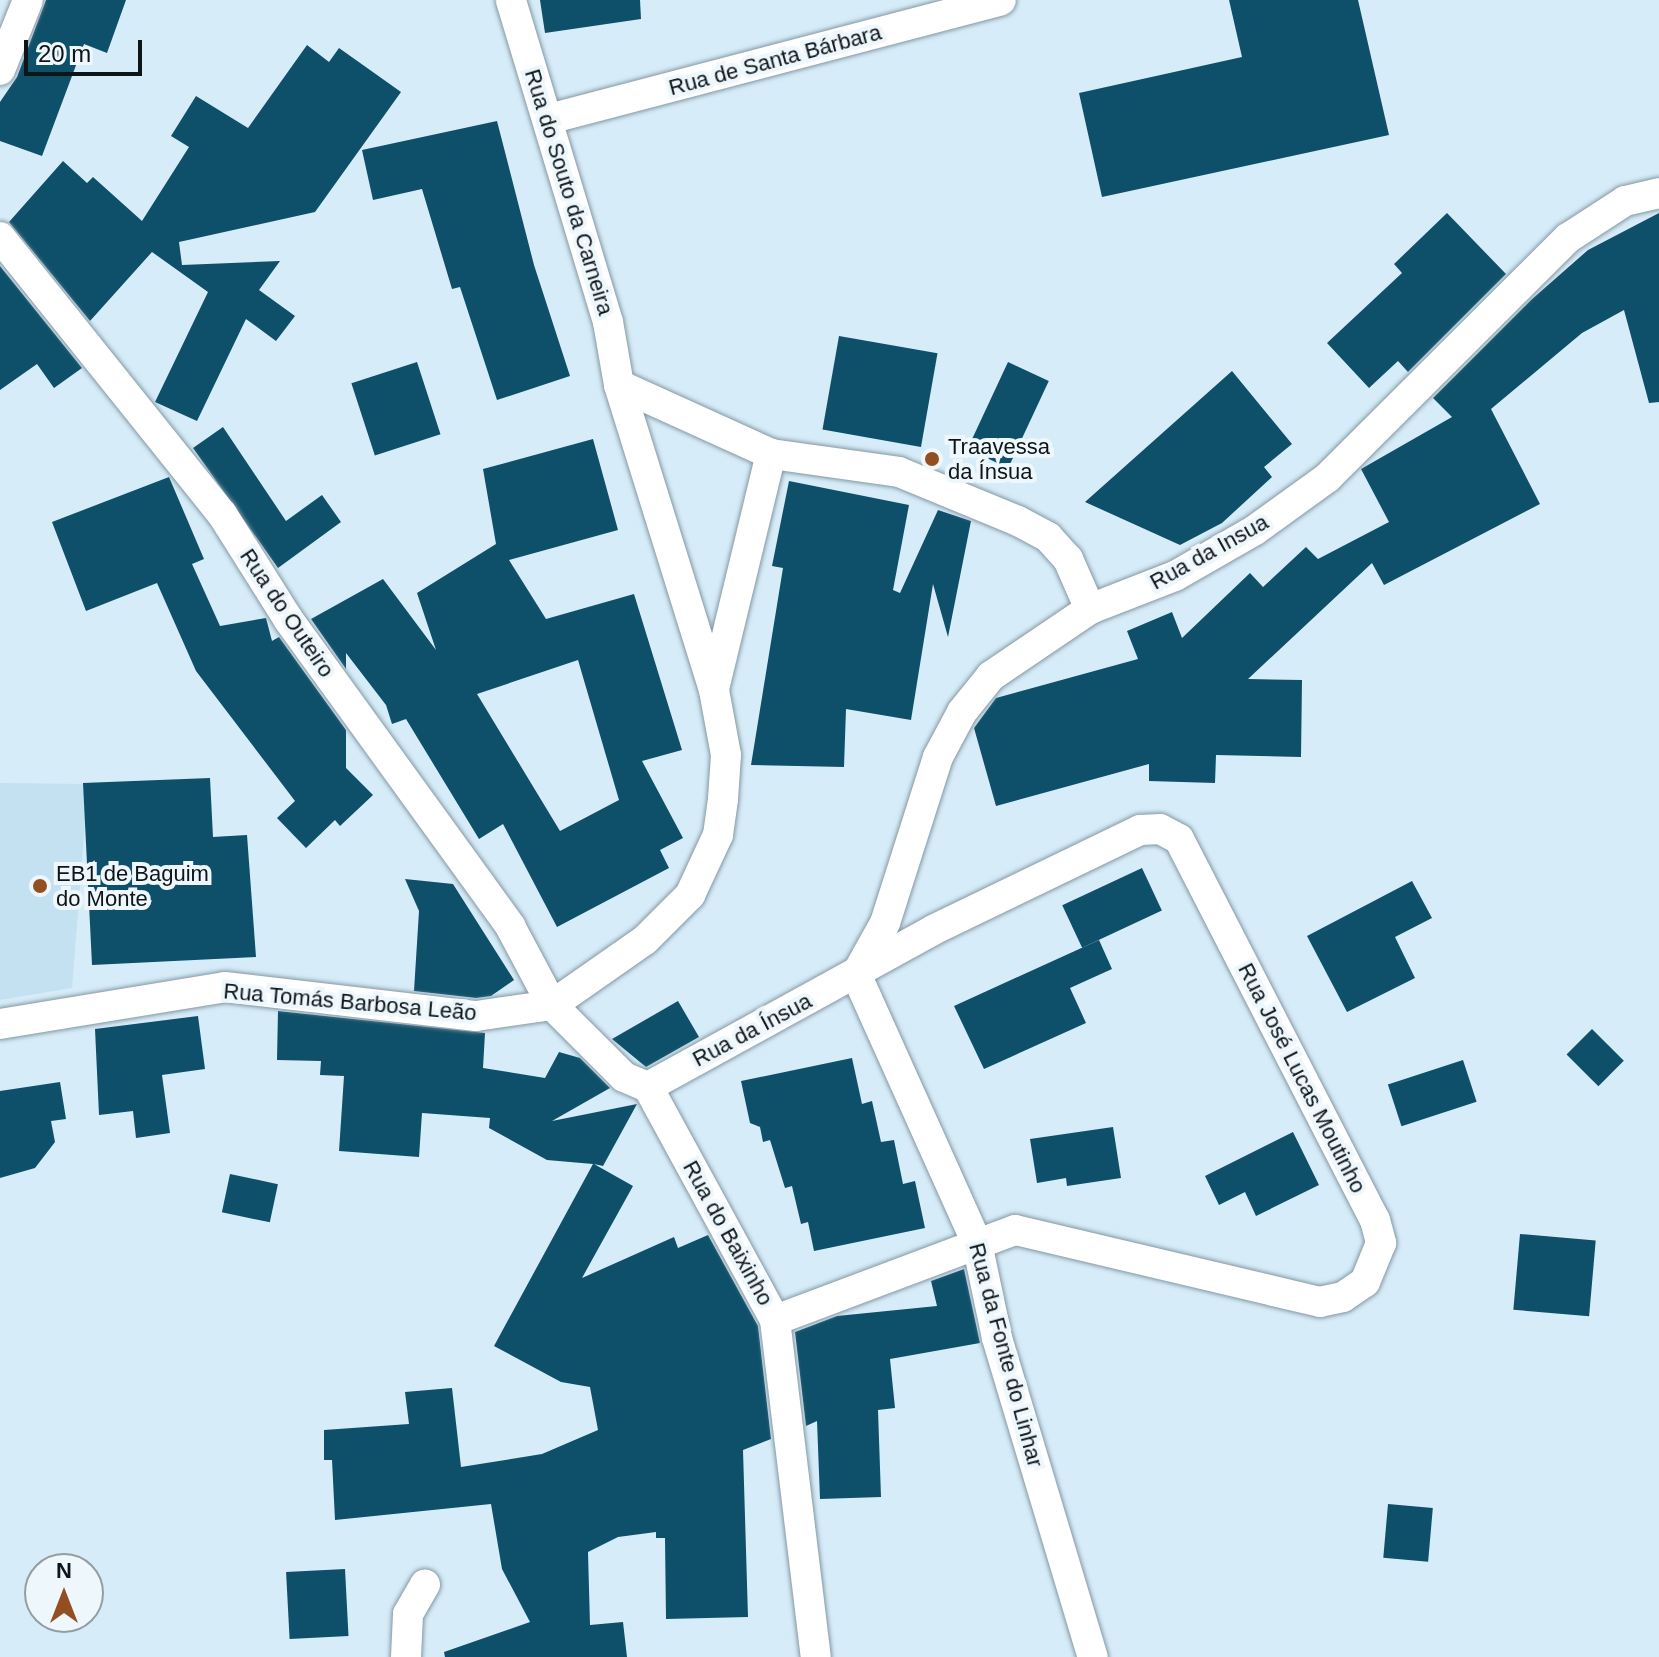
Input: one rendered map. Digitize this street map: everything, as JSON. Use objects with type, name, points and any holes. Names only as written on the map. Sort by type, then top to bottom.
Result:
[{"type":"street","points":[[0,70],[28,0]]},
{"type":"street","name":"Rua do Souto da Carneira","points":[[511,0],[608,322],[619,385],[714,690]]},
{"type":"street","name":"Rua de Santa Bárbara","points":[[549,119],[1001,0]]},
{"type":"street","name":"Rua da Insua","points":[[856,974],[885,923],[938,757],[962,712],[991,676],[1090,609],[1175,576],[1255,530],[1315,486],[1568,238],[1625,201],[1659,193]]},
{"type":"street","name":"Rua do Outeiro","points":[[0,237],[222,514],[288,619],[510,926],[552,1005]]},
{"type":"street","points":[[619,385],[771,454],[899,472],[1018,521],[1048,537],[1068,559],[1090,609]]},
{"type":"street","points":[[714,690],[771,454]]},
{"type":"street","name":"Rua Tomás Barbosa Leão","points":[[0,1024],[225,987],[476,1016],[552,1005],[645,940],[690,895],[718,835],[723,799],[726,755],[714,690]]},
{"type":"street","name":"Rua José Lucas Moutinho","points":[[775,1320],[1015,1230],[1037,1232],[1320,1302],[1343,1297],[1365,1282],[1381,1243],[1375,1220],[1179,839],[1160,829],[1127,837],[933,930],[856,974]]},
{"type":"street","name":"Rua da Ínsua","points":[[648,1087],[856,974]]},
{"type":"street","name":"Rua da Fonte do Linhar","points":[[856,974],[977,1243],[997,1338],[1093,1657]]},
{"type":"street","points":[[552,1005],[624,1077],[648,1087]]},
{"type":"street","name":"Rua do Baixinho","points":[[648,1087],[775,1320],[816,1657]]},
{"type":"street","points":[[406,1657],[408,1614],[425,1584]]},
{"type":"shaded area","name":"EB1 de Baguim do Monte","points":[[0,783],[88,784],[72,988],[0,1000]]},
{"type":"building","points":[[46,0],[126,0],[107,53],[84,44],[42,156],[0,141],[0,102],[17,77]]},
{"type":"building","points":[[540,0],[640,0],[641,19],[545,33]]},
{"type":"building","points":[[1229,0],[1358,0],[1389,135],[1102,197],[1079,93],[1242,57]]},
{"type":"building","points":[[307,45],[329,62],[339,48],[401,92],[315,212],[179,242],[182,265],[280,261],[259,290],[295,316],[276,341],[246,319],[197,421],[155,402],[208,292],[152,252],[90,321],[9,222],[63,161],[87,183],[93,177],[142,221],[189,147],[171,136],[196,96],[248,128]]},
{"type":"building","points":[[497,121],[534,265],[570,376],[497,400],[460,287],[452,289],[422,189],[373,200],[362,150]]},
{"type":"building","points":[[1447,213],[1506,274],[1408,372],[1398,361],[1369,388],[1327,343],[1402,273],[1394,264]]},
{"type":"building","points":[[1659,213],[1659,402],[1649,403],[1624,310],[1582,333],[1491,409],[1540,504],[1384,585],[1372,563],[1248,679],[1302,680],[1301,757],[1216,755],[1215,783],[1149,781],[1149,764],[996,806],[974,728],[996,698],[1138,659],[1127,631],[1172,612],[1182,638],[1250,573],[1263,587],[1306,547],[1318,559],[1389,522],[1361,469],[1452,417],[1433,398],[1531,300],[1588,250]]},
{"type":"building","points":[[0,266],[82,368],[54,388],[37,364],[0,390]]},
{"type":"building","points":[[839,336],[937,353],[921,447],[823,430]]},
{"type":"building","points":[[417,362],[440,434],[375,456],[351,383]]},
{"type":"building","points":[[1008,362],[1049,381],[1008,468],[967,449]]},
{"type":"building","points":[[1232,371],[1292,444],[1264,467],[1272,477],[1222,523],[1180,545],[1085,502]]},
{"type":"building","points":[[223,427],[286,521],[322,495],[341,522],[278,568],[193,448]]},
{"type":"building","points":[[593,439],[618,530],[509,560],[546,619],[634,594],[682,750],[642,761],[683,838],[660,850],[669,868],[557,927],[503,824],[479,839],[406,719],[392,724],[386,705],[346,653],[346,669],[311,619],[383,579],[436,650],[417,593],[496,544],[483,469]],"holes":[[[578,660],[619,800],[560,831],[477,694]]]},
{"type":"building","points":[[169,477],[204,559],[192,564],[220,626],[266,618],[272,641],[279,637],[346,730],[346,768],[373,795],[340,826],[335,820],[306,848],[277,818],[295,801],[196,671],[157,583],[86,611],[52,522]]},
{"type":"building","points":[[789,481],[909,505],[893,590],[900,593],[938,510],[971,521],[948,637],[933,584],[911,720],[846,709],[844,767],[751,765],[783,568],[772,566]]},
{"type":"building","points":[[210,778],[213,837],[247,835],[256,957],[92,965],[83,783]]},
{"type":"building","points":[[1142,868],[1162,911],[1082,948],[1062,905]]},
{"type":"building","points":[[405,879],[453,884],[514,980],[491,996],[476,998],[414,991],[419,911]]},
{"type":"building","points":[[1412,881],[1432,918],[1395,937],[1415,978],[1347,1012],[1307,936]]},
{"type":"building","points":[[1099,940],[1112,969],[1070,988],[1086,1023],[984,1069],[954,1006]]},
{"type":"building","points":[[678,1001],[699,1037],[646,1067],[612,1039]]},
{"type":"building","points":[[278,1011],[485,1033],[483,1068],[545,1078],[559,1052],[580,1058],[610,1088],[552,1121],[637,1104],[603,1166],[594,1164],[633,1186],[582,1278],[674,1237],[678,1248],[708,1235],[758,1326],[771,1439],[743,1450],[748,1617],[666,1619],[665,1538],[656,1538],[656,1532],[618,1537],[588,1552],[590,1625],[623,1622],[627,1657],[445,1657],[444,1652],[530,1622],[502,1569],[491,1504],[335,1520],[332,1460],[324,1460],[324,1430],[409,1424],[405,1392],[452,1388],[461,1467],[542,1454],[598,1430],[590,1387],[561,1382],[494,1346],[593,1164],[547,1160],[489,1128],[490,1118],[422,1113],[419,1157],[339,1151],[344,1076],[320,1075],[321,1061],[277,1060]]},
{"type":"building","points":[[198,1016],[205,1069],[162,1075],[170,1133],[136,1138],[133,1111],[99,1115],[95,1029]]},
{"type":"building","points":[[1592,1029],[1624,1061],[1598,1086],[1567,1054]]},
{"type":"building","points":[[852,1058],[862,1104],[872,1101],[881,1142],[894,1140],[903,1184],[915,1181],[925,1228],[814,1251],[808,1222],[801,1224],[792,1186],[785,1188],[770,1140],[763,1142],[760,1127],[750,1123],[741,1081]]},
{"type":"building","points":[[1463,1060],[1477,1102],[1401,1126],[1388,1084]]},
{"type":"building","points":[[60,1082],[66,1119],[51,1121],[55,1142],[35,1168],[0,1178],[0,1091]]},
{"type":"building","points":[[1113,1127],[1121,1178],[1067,1186],[1066,1178],[1037,1183],[1030,1139]]},
{"type":"building","points":[[1293,1132],[1319,1185],[1256,1216],[1245,1192],[1219,1205],[1205,1176]]},
{"type":"building","points":[[230,1174],[278,1184],[270,1222],[222,1212]]},
{"type":"building","points":[[1520,1234],[1596,1241],[1589,1316],[1513,1310]]},
{"type":"building","points":[[964,1269],[980,1343],[890,1359],[895,1408],[878,1410],[881,1497],[820,1499],[817,1421],[806,1426],[795,1332],[837,1316],[937,1306],[931,1281]]},
{"type":"building","points":[[1388,1504],[1433,1508],[1428,1562],[1383,1558]]},
{"type":"building","points":[[345,1569],[349,1636],[290,1639],[286,1572]]},
{"type":"place","name":"Traavessa da Ínsua","points":[[932,459]]},
{"type":"place","name":"EB1 de Baguim do Monte","points":[[40,886]]}]
